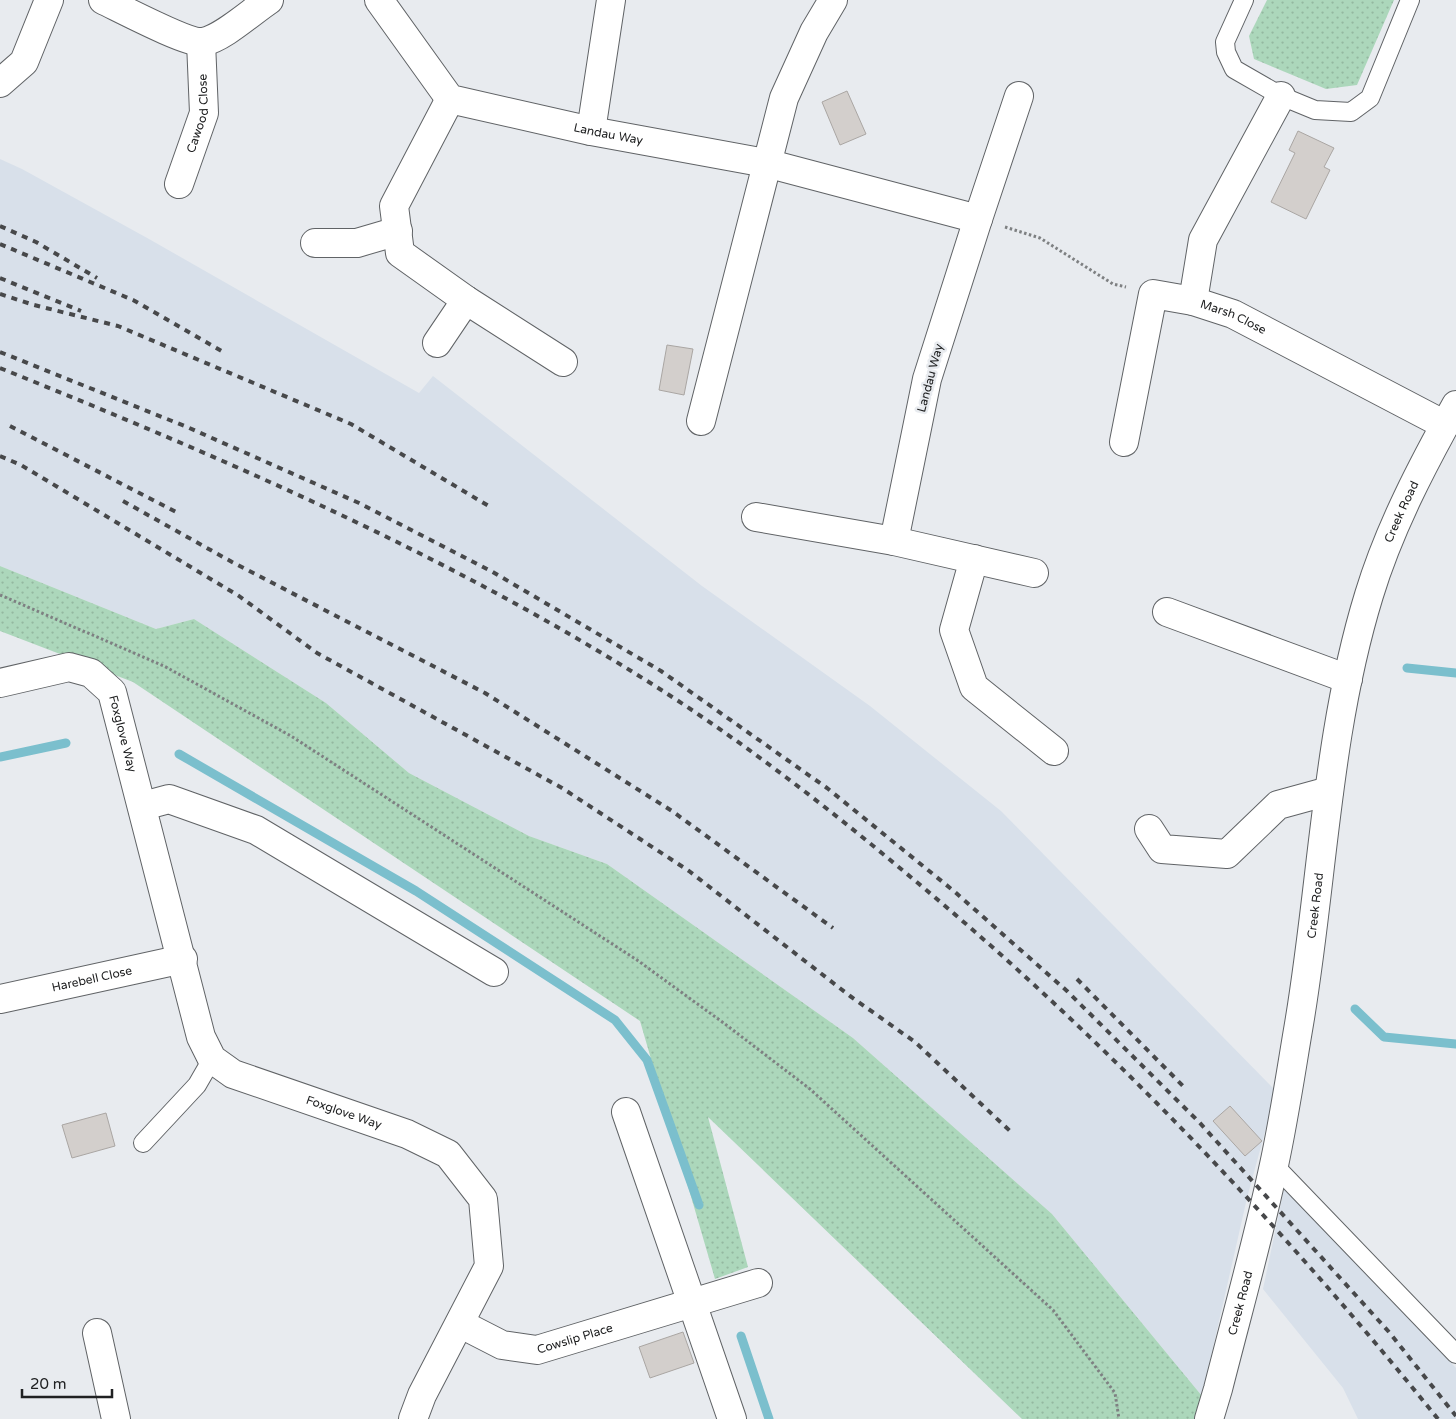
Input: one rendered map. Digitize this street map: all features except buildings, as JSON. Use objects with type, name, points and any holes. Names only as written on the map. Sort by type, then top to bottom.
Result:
[{"type":"street","points":[[0,82],[24,62],[49,0]]},
{"type":"street","points":[[103,0],[182,37],[202,42],[217,37],[269,0]]},
{"type":"street","points":[[379,0],[450,99],[394,206],[400,253],[466,300],[563,362]]},
{"type":"street","points":[[591,131],[611,0]]},
{"type":"street","points":[[701,421],[784,98],[814,32],[833,0]]},
{"type":"street","name":"Cawood Close","points":[[179,184],[204,113],[202,42]]},
{"type":"street","name":"Landau Way","points":[[894,541],[927,379],[1019,96]]},
{"type":"street","name":"Marsh Close","points":[[1281,96],[1203,240],[1193,301],[1233,314],[1450,415]]},
{"type":"street","name":"Landau Way","points":[[450,99],[591,131],[766,163],[978,219]]},
{"type":"street","points":[[315,243],[357,243],[398,231]]},
{"type":"street","points":[[1124,442],[1153,294],[1193,301]]},
{"type":"street","points":[[438,343],[466,300]]},
{"type":"street","name":"Creek Road","points":[[1209,1419],[1274,1165],[1302,1003],[1319,886],[1329,790],[1348,679],[1369,595],[1398,516],[1450,415]]},
{"type":"street","points":[[756,517],[894,541],[1034,573]]},
{"type":"street","points":[[974,559],[954,630],[974,687],[1054,751]]},
{"type":"street","points":[[1167,612],[1348,679]]},
{"type":"street","name":"Foxglove Way","points":[[0,683],[68,668],[91,673],[112,692],[202,1037],[212,1059],[232,1074],[407,1134],[448,1154],[483,1199],[489,1266],[461,1324],[422,1395],[413,1419]]},
{"type":"street","points":[[1149,829],[1162,849],[1228,854],[1278,804],[1329,790]]},
{"type":"street","points":[[143,806],[169,799],[256,830],[494,972]]},
{"type":"street","name":"Harebell Close","points":[[0,999],[182,959]]},
{"type":"street","points":[[626,1112],[732,1419]]},
{"type":"street","name":"Cowslip Place","points":[[461,1324],[502,1345],[536,1350],[758,1283]]},
{"type":"street","points":[[97,1333],[116,1419]]},
{"type":"lane","points":[[1244,0],[1225,42],[1226,52],[1234,69],[1281,96],[1315,110],[1351,112],[1370,98],[1410,0]]},
{"type":"lane","points":[[143,1143],[197,1085],[212,1059]]},
{"type":"lane","points":[[1274,1165],[1456,1354]]},
{"type":"path","points":[[978,219],[1040,238],[1113,284],[1153,294]]},
{"type":"path","points":[[0,595],[164,666],[291,736],[638,960],[725,1024],[810,1089],[1053,1310],[1115,1393],[1119,1419]]},
{"type":"shaded area","points":[[0,159],[22,169],[149,239],[419,393],[433,376],[702,586],[870,706],[1001,811],[1276,1091],[1247,1198],[1202,1396],[1052,1214],[853,1038],[607,864],[529,836],[409,773],[326,703],[194,619],[156,629],[0,566]]},
{"type":"shaded area","points":[[1284,1189],[1456,1368],[1456,1419],[1358,1419],[1343,1388],[1263,1289]]},
{"type":"green space","points":[[1267,0],[1394,0],[1357,85],[1326,89],[1254,59],[1249,36]]},
{"type":"green space","points":[[0,566],[156,629],[194,619],[326,703],[409,773],[529,836],[607,864],[853,1038],[1052,1214],[1202,1396],[1194,1419],[1022,1419],[708,1117],[748,1267],[715,1279],[640,1021],[133,682],[0,631]]},
{"type":"waterway","points":[[1407,668],[1456,673]]},
{"type":"waterway","points":[[0,757],[66,743]]},
{"type":"waterway","points":[[179,754],[416,891],[615,1020],[647,1060],[699,1205]]},
{"type":"waterway","points":[[1355,1009],[1384,1037],[1456,1044]]},
{"type":"waterway","points":[[741,1336],[769,1419]]},
{"type":"railway","points":[[0,226],[36,242],[97,278]]},
{"type":"railway","points":[[0,244],[133,300],[225,353]]},
{"type":"railway","points":[[0,278],[81,311]]},
{"type":"railway","points":[[0,294],[34,305],[118,326],[351,424],[492,508]]},
{"type":"railway","points":[[0,352],[187,427],[359,503],[491,571],[661,671],[827,788],[955,892],[1067,991],[1199,1122],[1389,1332],[1456,1416]]},
{"type":"railway","points":[[0,368],[168,437],[334,511],[415,551],[574,637],[652,684],[751,751],[846,824],[980,936],[1119,1065],[1186,1133],[1315,1273],[1438,1419]]},
{"type":"railway","points":[[10,426],[180,514]]},
{"type":"railway","points":[[0,456],[21,465],[239,596],[317,653],[562,788],[689,871],[850,996],[915,1042],[1010,1131]]},
{"type":"railway","points":[[123,501],[232,562],[485,693],[672,811],[833,928]]},
{"type":"railway","points":[[1077,979],[1186,1089]]}]
